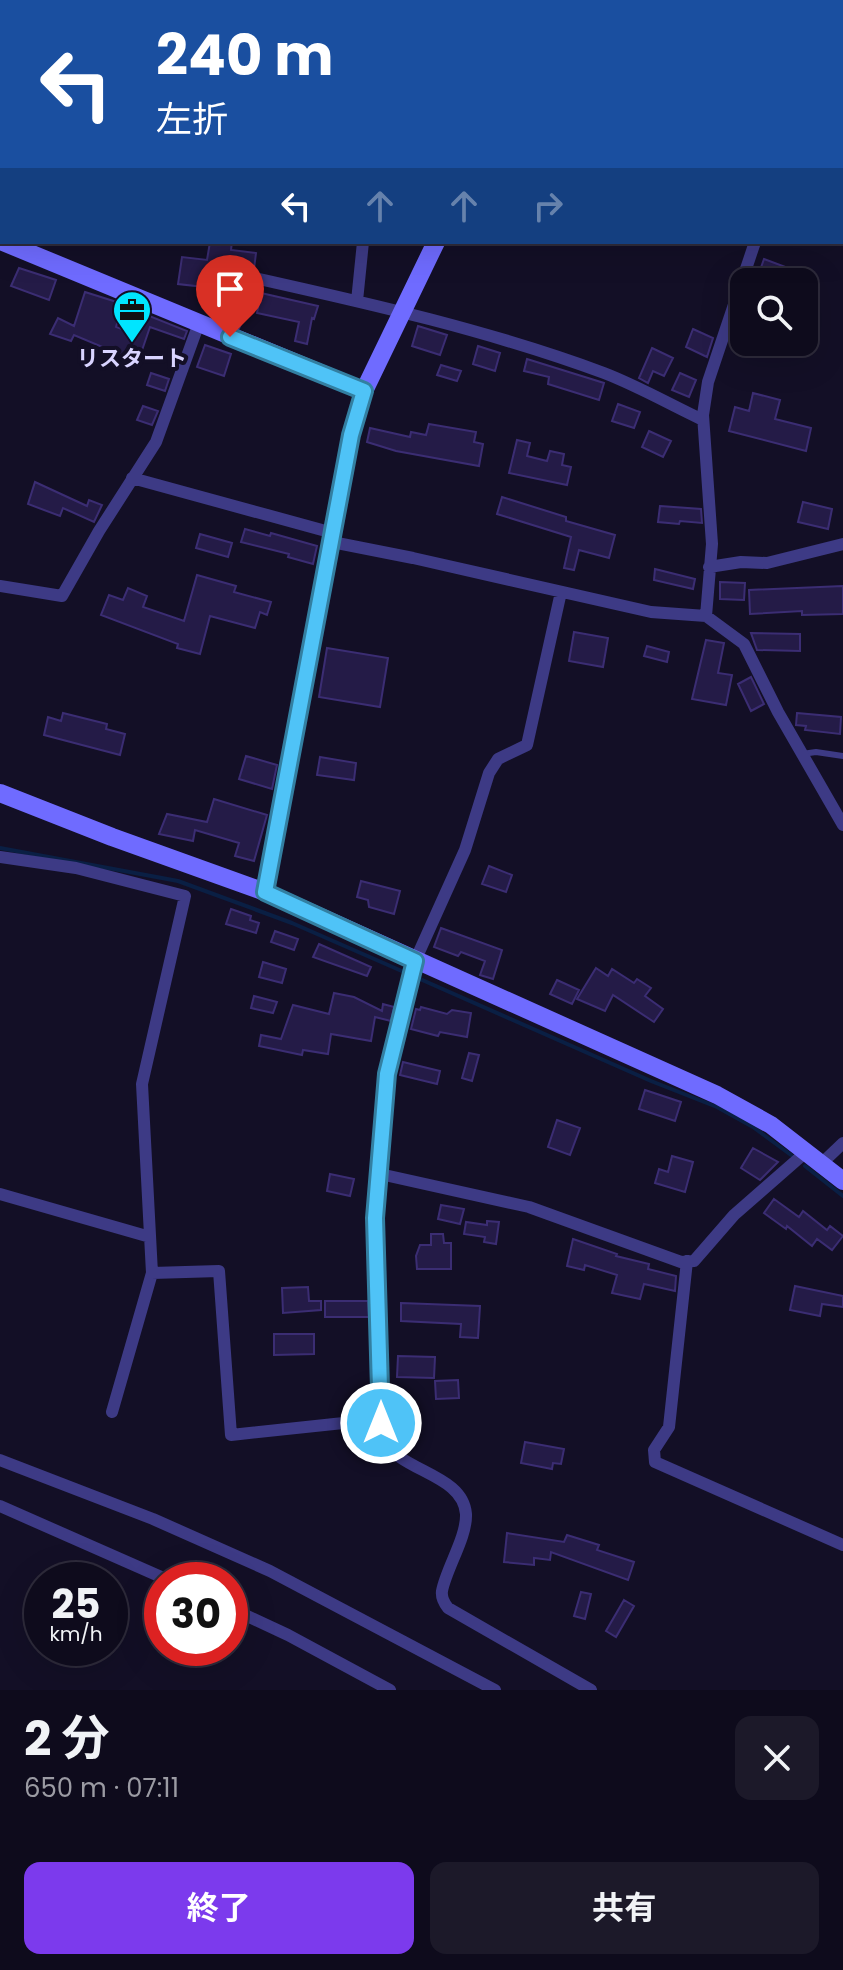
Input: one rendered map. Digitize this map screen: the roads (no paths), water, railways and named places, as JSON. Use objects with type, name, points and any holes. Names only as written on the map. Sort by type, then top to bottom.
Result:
[{"type":"street","points":[[7,244],[364,391]]},
{"type":"street","points":[[357,301],[363,244]]},
{"type":"street","points":[[265,892],[351,435],[364,391],[435,244]]},
{"type":"street","points":[[706,616],[712,544],[703,420],[708,382],[754,244]]},
{"type":"street","points":[[230,337],[255,278],[401,312],[605,374],[703,420]]},
{"type":"street","points":[[0,586],[62,596],[156,442],[199,323]]},
{"type":"street","points":[[132,478],[332,538],[413,558],[651,612],[706,616],[744,644],[778,712],[843,825]]},
{"type":"street","points":[[709,567],[741,562],[767,563],[843,544]]},
{"type":"street","points":[[561,592],[527,745],[498,759],[489,773],[465,850],[415,961],[387,1074],[375,1218],[381,1419],[385,1441],[398,1455],[447,1485],[458,1496],[466,1514],[457,1551],[441,1592],[442,1601],[448,1608],[591,1690]]},
{"type":"street","points":[[0,793],[265,892],[717,1095],[771,1125],[843,1181]]},
{"type":"street","points":[[0,857],[76,868],[185,896],[142,1084],[152,1273],[112,1412]]},
{"type":"street","points":[[821,1164],[843,1143]]},
{"type":"street","points":[[380,1174],[529,1207],[681,1262],[694,1261],[734,1215],[806,1152]]},
{"type":"street","points":[[0,1194],[150,1237]]},
{"type":"street","points":[[687,1261],[669,1427],[654,1450],[655,1462],[843,1545]]},
{"type":"street","points":[[152,1273],[219,1271],[231,1435],[381,1419]]},
{"type":"street","points":[[0,1460],[153,1519],[270,1571],[495,1690]]},
{"type":"street","points":[[0,1506],[144,1569]]},
{"type":"street","points":[[248,1616],[390,1690]]},
{"type":"lane","points":[[802,754],[816,752],[843,756]]},
{"type":"waterway","points":[[0,848],[178,881],[292,923],[404,972]]},
{"type":"waterway","points":[[420,979],[717,1107],[753,1127],[791,1155]]},
{"type":"waterway","points":[[805,1166],[843,1196]]},
{"type":"place","name":"リスタート","points":[[132,344]]}]
